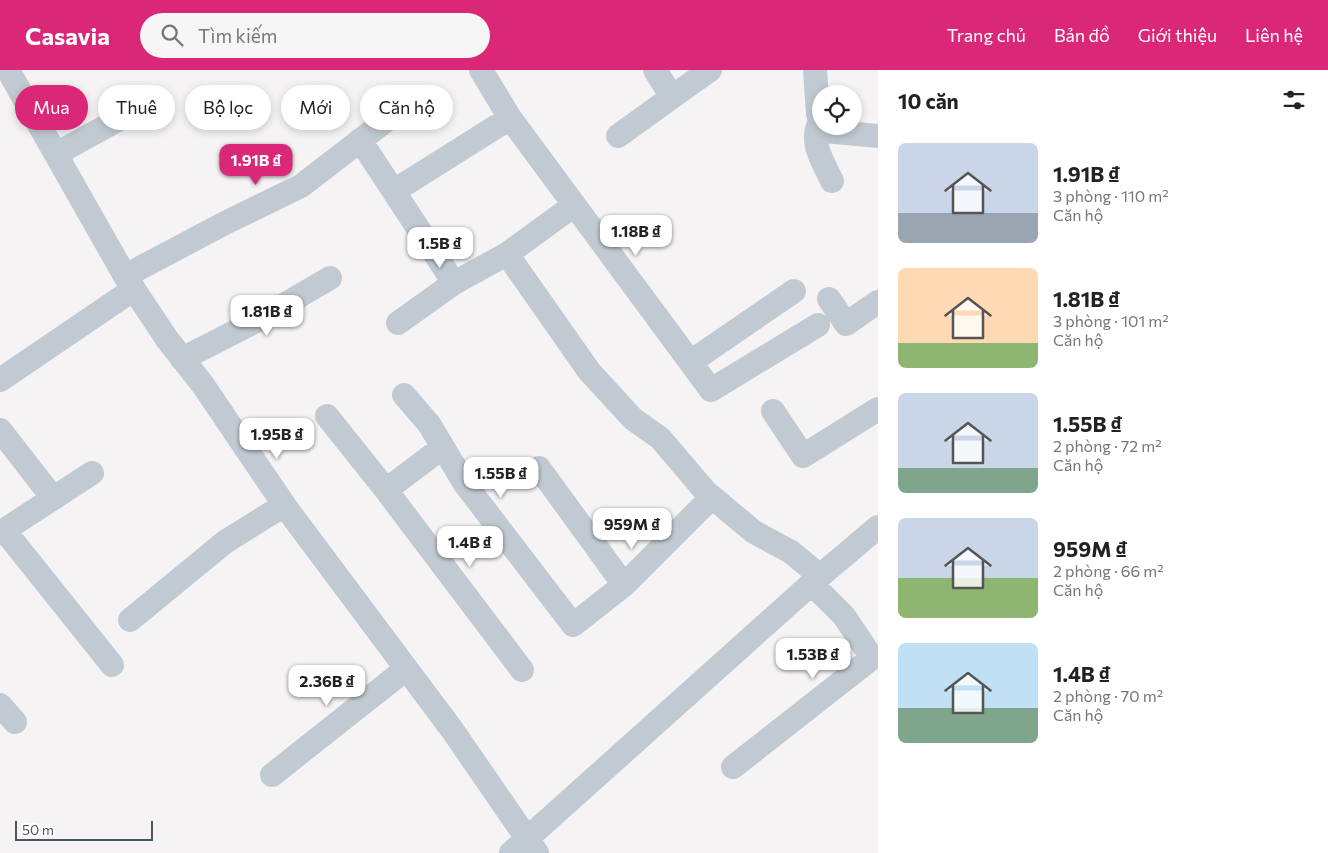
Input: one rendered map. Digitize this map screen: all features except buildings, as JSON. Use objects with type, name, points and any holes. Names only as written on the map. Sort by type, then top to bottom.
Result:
[{"type":"street","points":[[8,70],[130,282],[182,359],[203,385],[284,505],[406,669],[525,848],[816,580],[878,528]]},
{"type":"street","points":[[481,70],[510,118],[573,206],[692,361],[711,390],[818,325]]},
{"type":"street","points":[[656,70],[672,97]]},
{"type":"street","points":[[618,136],[710,70]]},
{"type":"street","points":[[816,70],[817,85]]},
{"type":"street","points":[[394,191],[510,118]]},
{"type":"street","points":[[56,154],[100,130]]},
{"type":"street","points":[[0,380],[130,282],[225,223],[301,186],[373,130]]},
{"type":"street","points":[[816,135],[816,144],[832,181]]},
{"type":"street","points":[[862,135],[878,136]]},
{"type":"street","points":[[360,140],[454,284]]},
{"type":"street","points":[[398,323],[454,284],[507,254],[573,206]]},
{"type":"street","points":[[507,254],[589,370],[633,419],[660,438],[712,498],[754,532],[791,552],[844,616],[875,661],[732,767]]},
{"type":"street","points":[[182,359],[260,319],[330,278]]},
{"type":"street","points":[[692,361],[794,291]]},
{"type":"street","points":[[829,298],[846,324],[878,302]]},
{"type":"street","points":[[404,395],[429,424],[465,484],[573,625],[624,585],[712,498]]},
{"type":"street","points":[[773,411],[804,456],[878,409]]},
{"type":"street","points":[[327,416],[386,490],[522,670]]},
{"type":"street","points":[[0,430],[53,498]]},
{"type":"street","points":[[386,490],[443,447]]},
{"type":"street","points":[[539,468],[624,585]]},
{"type":"street","points":[[92,473],[2,531],[112,665]]},
{"type":"street","points":[[130,620],[225,542],[284,505]]},
{"type":"street","points":[[272,775],[406,669]]}]
